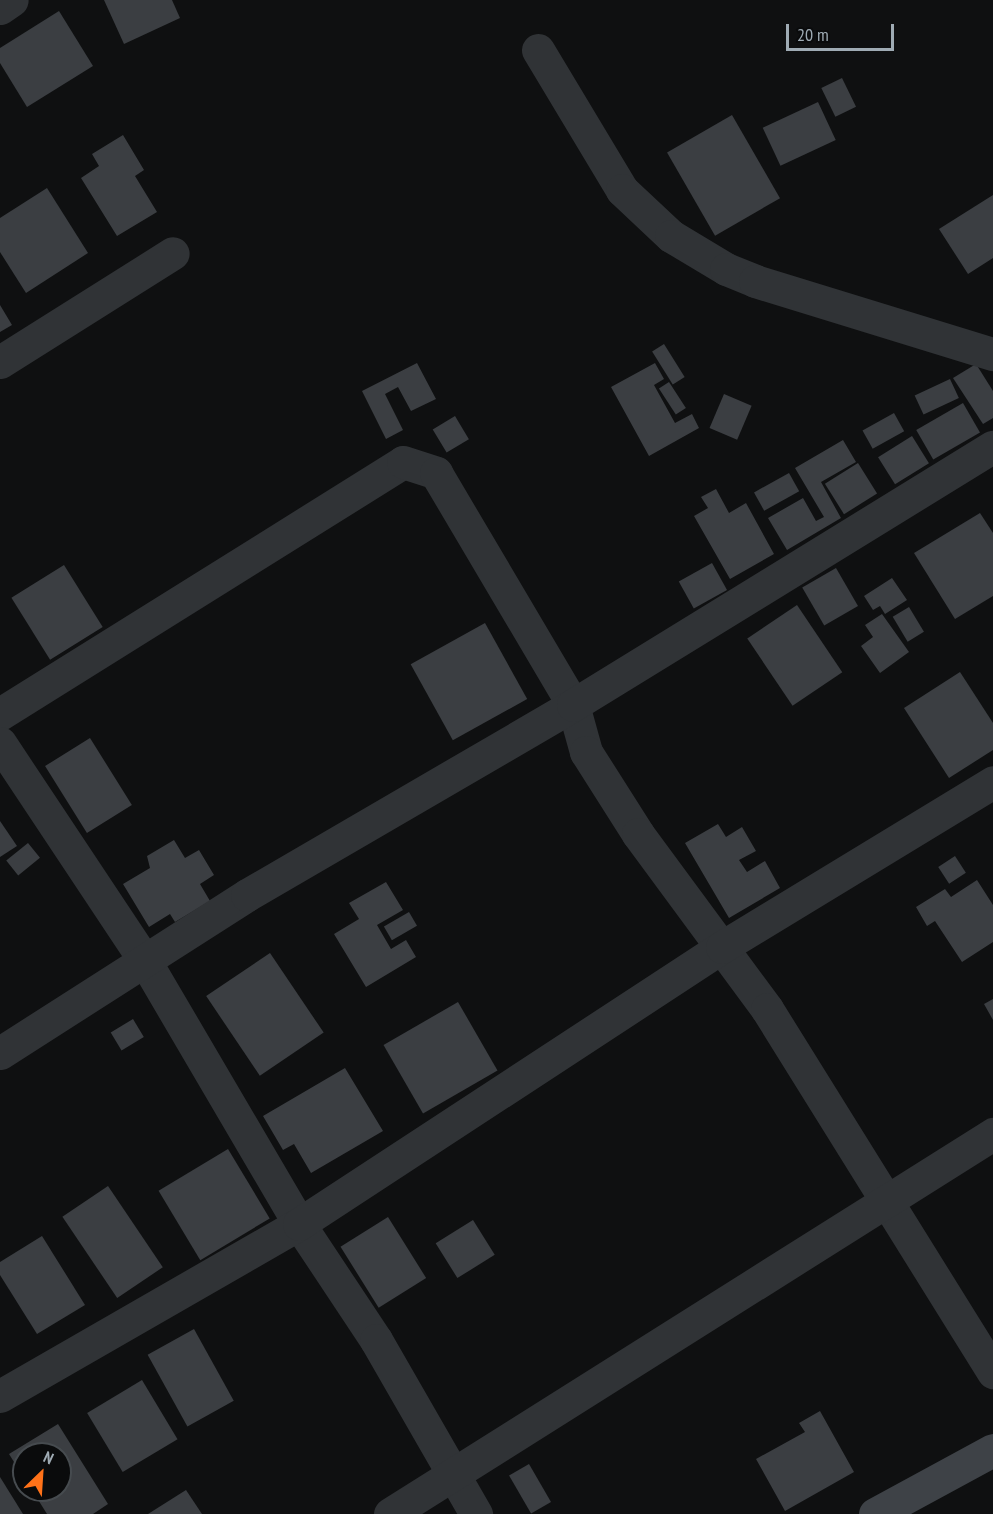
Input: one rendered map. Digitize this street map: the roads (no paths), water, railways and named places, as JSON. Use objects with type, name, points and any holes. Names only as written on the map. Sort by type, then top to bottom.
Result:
[{"type":"street","points":[[0,8],[12,0]]},
{"type":"street","points":[[538,50],[622,190],[671,237],[745,277],[993,354]]},
{"type":"street","points":[[0,362],[173,253]]},
{"type":"street","points":[[0,1053],[247,895],[573,705],[993,447]]},
{"type":"street","points":[[0,714],[403,462],[436,473],[573,705],[586,752],[638,834],[767,1009],[993,1372]]},
{"type":"street","points":[[0,743],[146,961],[299,1224],[376,1340],[452,1476],[476,1514]]},
{"type":"street","points":[[0,1396],[299,1224],[722,947],[993,782]]},
{"type":"street","points":[[390,1514],[993,1134]]},
{"type":"street","points":[[875,1514],[993,1450]]}]
